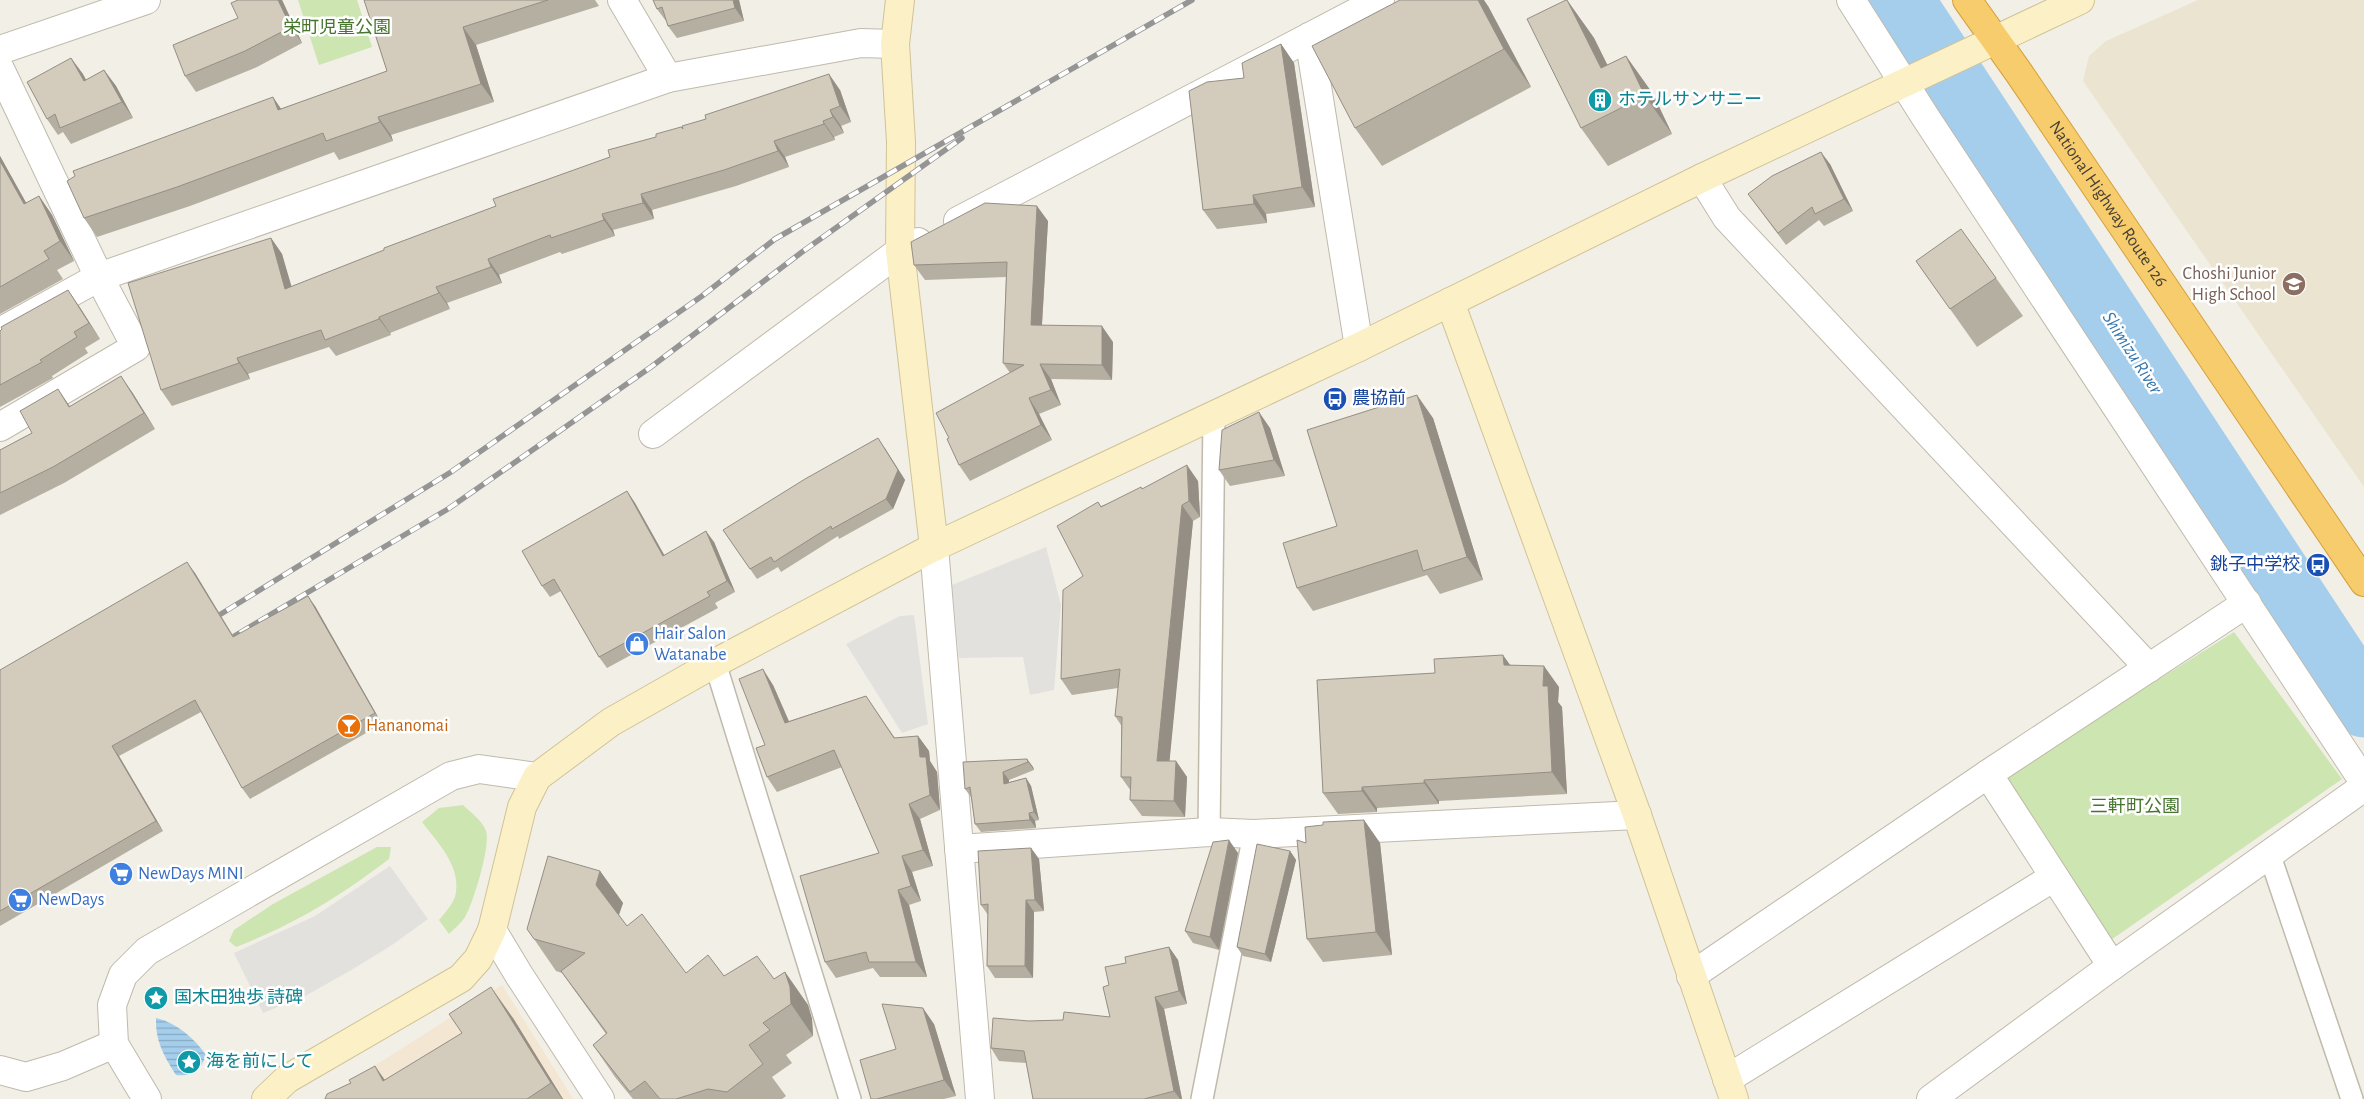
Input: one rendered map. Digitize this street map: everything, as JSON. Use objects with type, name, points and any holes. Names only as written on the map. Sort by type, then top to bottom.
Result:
[{"type":"highway","name":"National Highway Route 126","points":[[1967,0],[2364,582]]},
{"type":"street","points":[[0,50],[146,0]]},
{"type":"street","points":[[622,0],[668,78]]},
{"type":"street","points":[[900,0],[896,44],[901,142],[900,251],[934,547],[980,1099]]},
{"type":"street","points":[[653,434],[900,251],[1380,0]]},
{"type":"street","points":[[1851,0],[2364,782]]},
{"type":"street","points":[[266,1099],[287,1079],[461,978],[478,959],[492,930],[522,807],[537,777],[611,722],[715,662],[934,547],[1359,347],[1702,178],[2080,0]]},
{"type":"street","points":[[1309,37],[1359,347]]},
{"type":"street","points":[[0,332],[99,277],[668,78],[861,43],[896,44]]},
{"type":"street","points":[[0,69],[99,277],[136,348],[0,427]]},
{"type":"street","points":[[1702,178],[1726,218],[2149,668]]},
{"type":"street","points":[[1450,302],[1637,815],[1731,1089],[2054,877]]},
{"type":"street","points":[[1691,976],[1988,774],[2247,603]]},
{"type":"street","points":[[147,1099],[114,1044],[112,1005],[123,975],[147,951],[451,776],[479,769],[537,777]]},
{"type":"street","points":[[1988,774],[2112,966]]},
{"type":"street","points":[[1932,1099],[2112,966],[2364,787]]},
{"type":"street","points":[[959,849],[1209,832],[1254,834],[1637,815]]},
{"type":"street","points":[[492,930],[600,1099]]},
{"type":"street","points":[[0,1070],[26,1077],[64,1066],[114,1044]]},
{"type":"lane","points":[[1209,832],[1214,415]]},
{"type":"lane","points":[[715,662],[850,1099]]},
{"type":"lane","points":[[1202,1099],[1254,834]]},
{"type":"lane","points":[[2269,854],[2352,1099]]},
{"type":"shaded area","name":"Choshi Junior High School","points":[[2198,0],[2364,0],[2364,487],[2083,81],[2089,56],[2106,41]]},
{"type":"shaded area","points":[[1046,547],[1061,605],[1054,690],[1030,695],[1023,657],[959,658],[952,585]]},
{"type":"shaded area","points":[[914,615],[928,724],[902,733],[846,644],[900,616]]},
{"type":"shaded area","points":[[390,866],[428,919],[392,945],[353,969],[307,995],[263,1013],[234,953],[315,916]]},
{"type":"shaded area","points":[[502,985],[573,1099],[322,1099]]},
{"type":"green space","name":"栄町児童公園","points":[[298,0],[357,0],[372,47],[319,65]]},
{"type":"green space","name":"三軒町公園","points":[[2234,632],[2342,779],[2108,942],[2000,779]]},
{"type":"green space","points":[[463,805],[484,827],[487,838],[486,849],[468,910],[463,919],[449,934],[439,920],[455,897],[457,886],[455,876],[442,847],[422,822],[439,808]]},
{"type":"green space","points":[[377,847],[391,847],[389,859],[316,909],[278,929],[236,947],[229,941],[234,930],[273,904]]},
{"type":"water","points":[[156,1018],[178,1027],[206,1055],[199,1068],[191,1074],[176,1075],[161,1048],[157,1034]]},
{"type":"building","points":[[238,0],[278,0],[291,27],[245,51],[185,76],[173,45],[238,18],[231,3]]},
{"type":"building","points":[[364,0],[548,0],[463,27],[481,84],[378,117],[380,122],[326,141],[323,133],[177,187],[84,218],[67,181],[75,176],[73,171],[273,97],[278,110],[387,71]]},
{"type":"building","points":[[653,0],[733,0],[735,8],[668,26],[662,7],[657,9]]},
{"type":"building","points":[[1400,0],[1478,0],[1504,49],[1355,128],[1312,46]]},
{"type":"building","points":[[1566,0],[1601,68],[1626,56],[1645,96],[1581,128],[1527,19]]},
{"type":"building","points":[[1281,44],[1302,187],[1253,195],[1254,204],[1203,210],[1189,91],[1207,82],[1244,78],[1242,63]]},
{"type":"building","points":[[71,58],[84,81],[104,70],[122,102],[60,128],[55,114],[47,119],[27,82]]},
{"type":"building","points":[[829,74],[840,106],[830,110],[833,117],[823,121],[824,124],[774,141],[778,151],[724,170],[641,194],[643,203],[602,214],[604,220],[551,238],[550,235],[488,259],[491,267],[436,287],[439,293],[325,340],[321,330],[237,358],[239,363],[161,390],[128,283],[271,238],[285,289],[384,250],[384,248],[496,206],[493,199],[610,157],[608,150],[656,137],[656,134],[681,127],[683,129],[682,126],[706,119],[705,115]]},
{"type":"building","points":[[1821,152],[1844,199],[1815,214],[1812,207],[1778,233],[1748,194],[1772,176]]},
{"type":"building","points":[[0,161],[24,204],[39,196],[60,241],[44,251],[49,259],[0,287]]},
{"type":"building","points":[[985,203],[1037,206],[1031,325],[1102,326],[1102,365],[1040,364],[1051,390],[1029,398],[1041,425],[959,465],[947,439],[949,438],[936,413],[1024,365],[1003,363],[1007,262],[914,265],[911,242]]},
{"type":"building","points":[[1961,229],[1996,278],[1950,309],[1916,261]]},
{"type":"building","points":[[68,290],[89,323],[74,332],[77,337],[40,360],[42,362],[0,385],[1,327]]},
{"type":"building","points":[[121,376],[144,413],[53,467],[0,493],[0,450],[32,433],[20,411],[58,389],[69,407]]},
{"type":"building","points":[[1417,395],[1467,557],[1423,571],[1417,550],[1297,588],[1283,543],[1337,526],[1307,430]]},
{"type":"building","points":[[1259,412],[1274,460],[1219,470],[1222,430]]},
{"type":"building","points":[[878,438],[898,470],[886,499],[832,529],[831,526],[774,562],[771,557],[750,569],[723,530],[805,479]]},
{"type":"building","points":[[1187,465],[1189,501],[1182,505],[1157,761],[1176,761],[1174,801],[1130,800],[1131,777],[1121,777],[1122,717],[1115,716],[1120,669],[1061,679],[1063,590],[1083,576],[1057,526],[1098,502],[1101,507],[1141,487],[1142,489]]},
{"type":"building","points":[[627,491],[663,556],[706,531],[727,581],[707,592],[710,596],[599,657],[554,579],[542,586],[522,551]]},
{"type":"building","points":[[187,562],[233,637],[308,596],[375,713],[242,788],[195,700],[112,746],[156,821],[0,911],[0,670]]},
{"type":"building","points":[[1503,655],[1504,665],[1544,666],[1543,686],[1548,686],[1552,772],[1424,780],[1424,783],[1362,787],[1362,791],[1323,793],[1317,680],[1435,673],[1434,659]]},
{"type":"building","points":[[763,669],[785,723],[866,696],[894,738],[918,736],[920,757],[926,757],[930,795],[909,804],[923,850],[902,856],[911,886],[898,890],[916,962],[869,962],[866,952],[825,962],[800,876],[879,853],[834,750],[767,777],[756,748],[765,745],[739,679]]},
{"type":"building","points":[[1027,759],[1028,762],[1003,772],[1004,784],[1026,778],[1034,812],[1029,813],[1030,820],[975,824],[970,787],[965,789],[963,762]]},
{"type":"building","points":[[1364,820],[1376,932],[1307,939],[1297,840],[1306,843],[1305,827],[1323,825],[1323,822]]},
{"type":"building","points":[[1229,840],[1210,937],[1185,931],[1213,842]]},
{"type":"building","points":[[1257,844],[1290,851],[1265,954],[1237,947]]},
{"type":"building","points":[[1031,848],[1035,900],[1026,900],[1025,966],[987,966],[988,904],[981,905],[978,851]]},
{"type":"building","points":[[548,856],[600,871],[596,885],[627,926],[642,914],[686,973],[708,955],[724,976],[757,956],[774,979],[785,972],[790,987],[791,1004],[763,1023],[770,1030],[749,1045],[763,1064],[727,1092],[708,1089],[676,1099],[660,1099],[645,1081],[630,1092],[593,1045],[607,1033],[561,971],[585,953],[534,939],[527,929]]},
{"type":"building","points":[[1169,947],[1179,991],[1155,997],[1174,1091],[1144,1099],[1033,1099],[1024,1051],[991,1048],[993,1018],[1029,1021],[1063,1020],[1064,1012],[1110,1017],[1103,987],[1109,985],[1105,967],[1126,963],[1125,957]]},
{"type":"building","points":[[491,987],[551,1083],[527,1099],[325,1099],[327,1094],[351,1083],[349,1080],[375,1066],[383,1081],[462,1033],[449,1014]]},
{"type":"building","points":[[882,1004],[923,1008],[944,1080],[877,1099],[871,1099],[860,1060],[896,1049]]},
{"type":"waterway","name":"Shimizu River","points":[[1901,0],[2364,705]]},
{"type":"railway","points":[[208,622],[451,472],[702,296],[775,239],[1192,0]]},
{"type":"railway","points":[[221,644],[448,509],[651,367],[802,252],[962,138]]},
{"type":"place","name":"ホテルサンサニー","points":[[1600,100]]},
{"type":"place","name":"Choshi Junior High School","points":[[2294,284]]},
{"type":"place","name":"農協前","points":[[1335,399]]},
{"type":"place","name":"銚子中学校","points":[[2318,565]]},
{"type":"place","name":"Hair Salon Watanabe","points":[[637,644]]},
{"type":"place","name":"Hananomai","points":[[349,726]]},
{"type":"place","name":"NewDays MINI","points":[[121,874]]},
{"type":"place","name":"NewDays","points":[[20,900]]},
{"type":"place","name":"国木田独歩 詩碑","points":[[156,998]]},
{"type":"place","name":"海を前にして","points":[[189,1062]]}]
